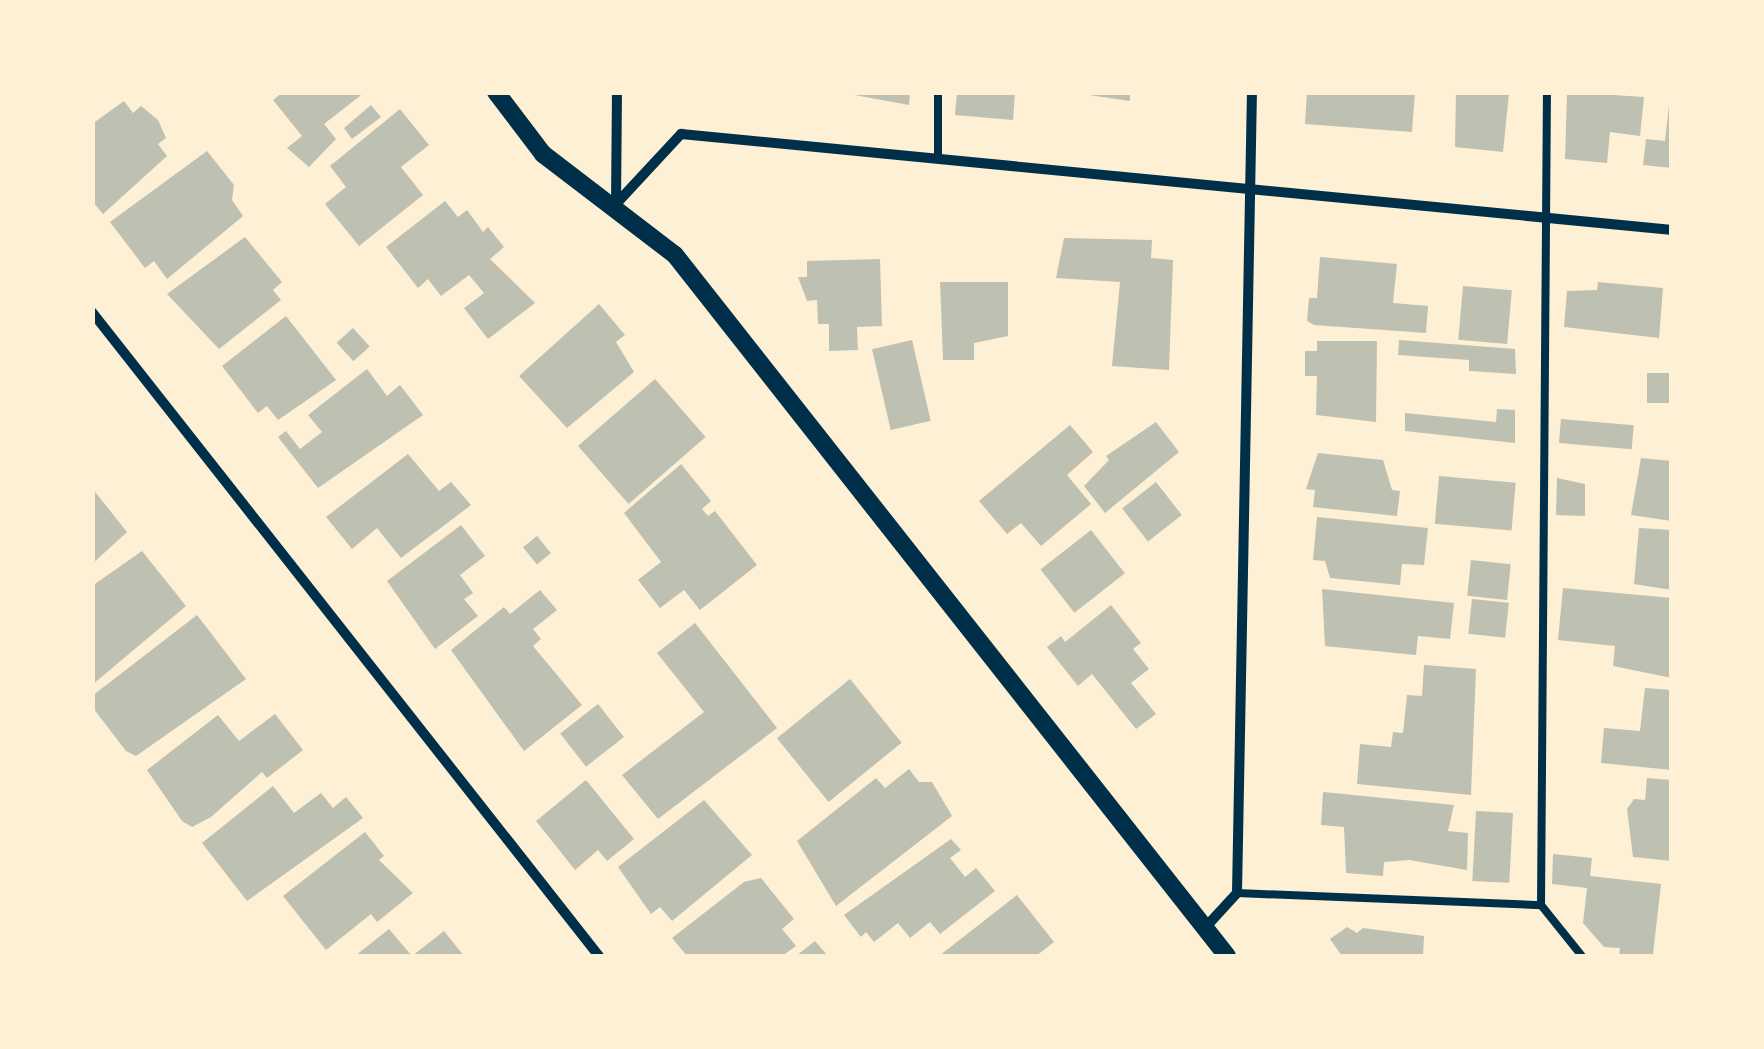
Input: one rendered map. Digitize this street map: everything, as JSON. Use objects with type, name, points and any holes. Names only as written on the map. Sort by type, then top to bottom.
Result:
[{"type":"street","points":[[496,92],[543,154],[616,204],[675,255],[1227,956]]},
{"type":"street","points":[[616,204],[617,92]]},
{"type":"street","points":[[1204,928],[1237,894],[1252,92]]},
{"type":"street","points":[[616,204],[682,134],[1672,230]]},
{"type":"street","points":[[92,312],[599,956]]},
{"type":"lane","points":[[938,92],[938,159]]},
{"type":"lane","points":[[1547,92],[1541,905],[1582,956]]},
{"type":"lane","points":[[1237,894],[1541,905]]},
{"type":"building","points":[[283,92],[365,92],[324,124],[336,139],[309,167],[287,148],[302,136],[273,100]]},
{"type":"building","points":[[838,92],[910,92],[909,105]]},
{"type":"building","points":[[957,92],[1015,92],[1013,120],[955,115]]},
{"type":"building","points":[[1068,92],[1130,92],[1130,101]]},
{"type":"building","points":[[1307,92],[1415,92],[1412,132],[1305,124]]},
{"type":"building","points":[[1456,92],[1509,93],[1503,152],[1455,147]]},
{"type":"building","points":[[1567,92],[1644,97],[1640,136],[1610,132],[1607,163],[1565,159]]},
{"type":"building","points":[[124,101],[133,113],[141,106],[158,120],[166,138],[158,144],[167,156],[103,214],[92,201],[92,124]]},
{"type":"building","points":[[371,105],[381,117],[352,139],[344,128]]},
{"type":"building","points":[[1669,105],[1672,168],[1643,165],[1646,139],[1665,141]]},
{"type":"building","points":[[400,109],[429,145],[401,167],[423,195],[359,246],[325,204],[346,187],[330,166]]},
{"type":"building","points":[[207,151],[234,185],[232,200],[243,216],[167,279],[154,261],[145,268],[110,222]]},
{"type":"building","points":[[445,201],[458,217],[467,210],[483,232],[488,227],[504,247],[490,259],[535,303],[488,339],[464,308],[484,293],[469,275],[441,296],[428,279],[418,288],[386,247]]},
{"type":"building","points":[[245,237],[282,282],[273,290],[281,300],[219,349],[167,294]]},
{"type":"building","points":[[1064,238],[1152,240],[1151,258],[1173,260],[1169,370],[1112,366],[1120,282],[1056,278]]},
{"type":"building","points":[[1320,257],[1397,264],[1393,303],[1428,306],[1426,333],[1314,325],[1307,321],[1309,298],[1317,298]]},
{"type":"building","points":[[880,259],[882,326],[857,327],[858,350],[829,351],[829,324],[818,324],[817,300],[807,301],[798,277],[807,277],[807,261]]},
{"type":"building","points":[[940,282],[1008,282],[1008,336],[974,343],[974,360],[943,360]]},
{"type":"building","points":[[1598,282],[1663,288],[1659,338],[1564,327],[1567,291],[1597,290]]},
{"type":"building","points":[[1463,286],[1512,290],[1507,344],[1458,340]]},
{"type":"building","points":[[599,304],[625,335],[616,342],[634,372],[567,428],[519,376]]},
{"type":"building","points":[[286,316],[336,380],[278,420],[267,406],[258,413],[222,366]]},
{"type":"building","points":[[353,328],[370,347],[353,361],[337,343]]},
{"type":"building","points":[[912,340],[931,421],[891,430],[872,349]]},
{"type":"building","points":[[1399,340],[1515,349],[1516,374],[1469,371],[1469,360],[1398,355]]},
{"type":"building","points":[[1317,341],[1377,341],[1376,422],[1316,415],[1317,376],[1305,376],[1305,351],[1317,351]]},
{"type":"building","points":[[367,369],[387,396],[400,385],[423,415],[318,488],[278,437],[286,431],[300,449],[322,432],[308,415]]},
{"type":"building","points":[[1647,373],[1672,373],[1672,403],[1647,403]]},
{"type":"building","points":[[655,379],[706,437],[629,504],[578,446]]},
{"type":"building","points":[[1497,409],[1515,410],[1515,443],[1405,431],[1405,413],[1496,422]]},
{"type":"building","points":[[1561,419],[1634,425],[1632,449],[1559,443]]},
{"type":"building","points":[[1156,422],[1179,452],[1105,513],[1084,486],[1109,460],[1106,456]]},
{"type":"building","points":[[1070,425],[1093,452],[1067,475],[1091,504],[1041,546],[1021,523],[1007,534],[979,501]]},
{"type":"building","points":[[1318,453],[1383,460],[1392,490],[1400,491],[1397,516],[1313,507],[1315,490],[1306,489]]},
{"type":"building","points":[[408,454],[439,491],[451,482],[471,505],[401,558],[377,528],[352,549],[326,517]]},
{"type":"building","points":[[1641,458],[1672,461],[1672,521],[1631,515]]},
{"type":"building","points":[[681,464],[711,501],[702,509],[708,516],[715,511],[757,565],[700,610],[684,590],[660,608],[638,580],[661,562],[624,513]]},
{"type":"building","points":[[1439,476],[1516,483],[1512,531],[1435,524]]},
{"type":"building","points":[[1557,478],[1585,484],[1585,516],[1556,515]]},
{"type":"building","points":[[1156,482],[1182,515],[1148,542],[1122,508]]},
{"type":"building","points":[[92,488],[127,532],[92,564]]},
{"type":"building","points":[[1317,517],[1428,528],[1424,565],[1402,564],[1400,585],[1330,578],[1325,561],[1313,560]]},
{"type":"building","points":[[461,525],[485,556],[460,575],[473,593],[464,599],[478,616],[435,649],[387,581]]},
{"type":"building","points":[[1639,528],[1672,530],[1672,590],[1634,584]]},
{"type":"building","points":[[1091,530],[1125,573],[1074,613],[1041,569]]},
{"type":"building","points":[[537,536],[551,553],[537,564],[523,547]]},
{"type":"building","points":[[142,551],[186,606],[92,685],[92,586]]},
{"type":"building","points":[[1471,560],[1511,564],[1507,600],[1467,596]]},
{"type":"building","points":[[1563,588],[1672,598],[1672,678],[1613,666],[1615,646],[1558,640]]},
{"type":"building","points":[[1322,589],[1454,603],[1450,639],[1418,636],[1416,655],[1325,646]]},
{"type":"building","points":[[540,590],[557,610],[533,629],[541,639],[533,646],[582,705],[524,751],[451,650],[504,607],[510,614]]},
{"type":"building","points":[[1472,599],[1509,603],[1505,638],[1468,634]]},
{"type":"building","points":[[1111,605],[1141,643],[1133,649],[1149,669],[1131,683],[1156,714],[1136,729],[1092,674],[1078,686],[1047,647],[1061,636],[1065,642]]},
{"type":"building","points":[[197,615],[246,679],[136,756],[126,751],[93,708],[92,696]]},
{"type":"building","points":[[695,623],[777,728],[658,819],[622,775],[704,712],[657,653]]},
{"type":"building","points":[[1424,665],[1476,669],[1471,795],[1357,784],[1360,744],[1391,747],[1393,732],[1403,733],[1407,695],[1422,696]]},
{"type":"building","points":[[850,679],[902,743],[829,802],[777,738]]},
{"type":"building","points":[[1645,688],[1672,690],[1672,770],[1601,763],[1604,728],[1640,731]]},
{"type":"building","points":[[598,704],[624,737],[586,767],[560,734]]},
{"type":"building","points":[[275,714],[303,750],[267,778],[262,772],[211,817],[192,827],[182,821],[147,770],[218,715],[239,741]]},
{"type":"building","points":[[909,769],[919,782],[932,782],[952,816],[836,906],[797,841],[876,778],[885,788]]},
{"type":"building","points":[[1647,778],[1672,780],[1672,861],[1633,857],[1627,809],[1634,799],[1645,800]]},
{"type":"building","points":[[586,780],[634,839],[607,861],[598,850],[575,870],[536,821]]},
{"type":"building","points":[[273,786],[294,813],[321,793],[333,808],[346,797],[363,818],[247,901],[202,843]]},
{"type":"building","points":[[1323,792],[1454,805],[1448,831],[1468,833],[1467,870],[1409,860],[1384,862],[1383,876],[1346,873],[1344,827],[1321,825]]},
{"type":"building","points":[[704,800],[752,855],[672,921],[660,907],[651,914],[618,867]]},
{"type":"building","points":[[1476,811],[1513,813],[1509,883],[1472,881]]},
{"type":"building","points":[[365,832],[384,856],[379,860],[413,893],[377,922],[371,914],[326,950],[283,896]]},
{"type":"building","points":[[951,839],[961,850],[950,858],[965,877],[976,868],[995,891],[940,934],[930,922],[910,938],[898,923],[874,942],[866,932],[861,937],[844,915]]},
{"type":"building","points":[[1553,854],[1592,858],[1590,876],[1661,884],[1653,954],[1619,956],[1620,948],[1604,947],[1583,923],[1587,888],[1552,884]]},
{"type":"building","points":[[761,878],[794,919],[782,929],[796,946],[782,956],[687,956],[672,938],[744,882]]},
{"type":"building","points":[[1017,895],[1054,942],[1036,956],[939,956]]},
{"type":"building","points":[[1347,927],[1357,933],[1363,928],[1424,936],[1423,956],[1342,956],[1330,939]]},
{"type":"building","points":[[389,929],[412,956],[355,956]]},
{"type":"building","points":[[444,931],[464,956],[412,956]]},
{"type":"building","points":[[815,941],[828,956],[796,956]]}]
